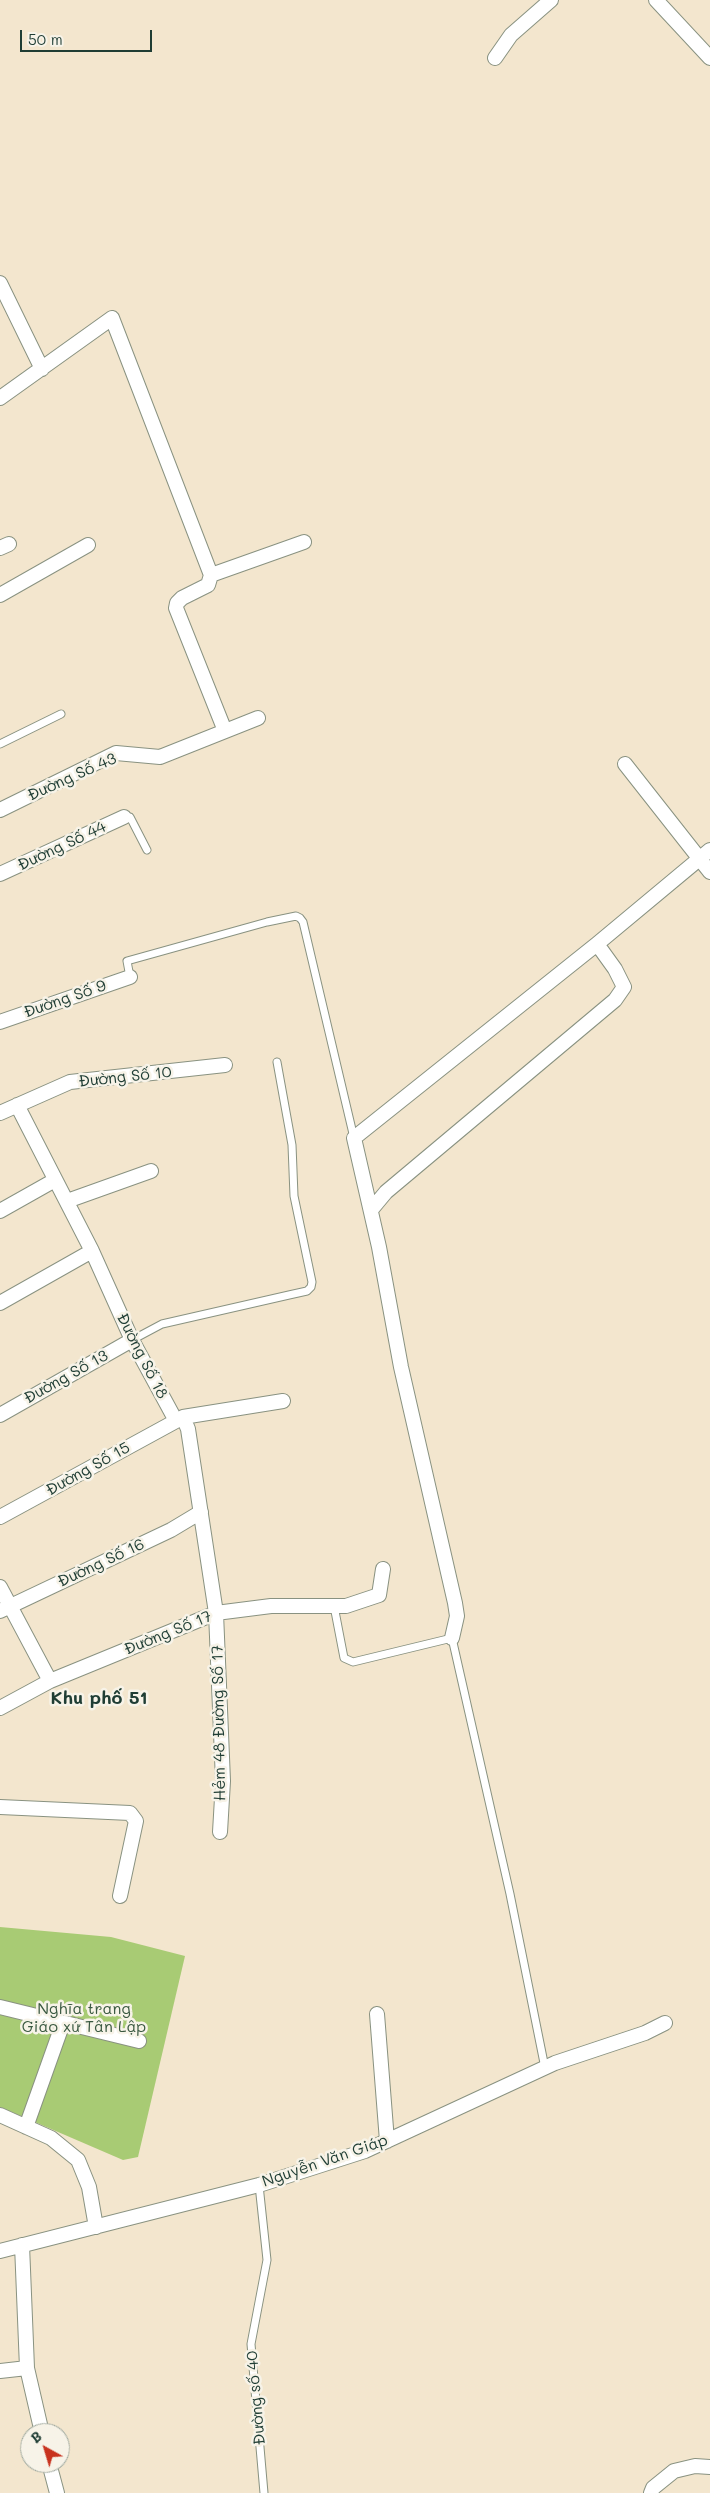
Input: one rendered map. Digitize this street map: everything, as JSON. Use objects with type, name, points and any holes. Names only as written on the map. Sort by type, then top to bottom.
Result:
[{"type":"street","points":[[495,58],[511,35],[551,0]]},
{"type":"street","points":[[656,0],[710,58]]},
{"type":"street","points":[[0,283],[42,369]]},
{"type":"street","points":[[0,398],[112,318],[211,575],[208,585],[182,598],[177,603],[176,608],[225,731]]},
{"type":"street","points":[[211,575],[304,542]]},
{"type":"street","points":[[0,595],[88,544]]},
{"type":"street","name":"Đường Số 43","points":[[0,810],[116,753],[160,757],[258,718]]},
{"type":"street","points":[[625,764],[705,854],[710,872]]},
{"type":"street","name":"Đường Số 44","points":[[0,874],[124,817]]},
{"type":"street","points":[[452,1638],[457,1616],[455,1604],[401,1367],[371,1210],[354,1138],[597,944],[705,854]]},
{"type":"street","points":[[371,1210],[386,1192],[614,1000],[624,987],[615,969],[597,944]]},
{"type":"street","name":"Đường Số 9","points":[[0,1022],[130,977]]},
{"type":"street","name":"Đường Số 10","points":[[0,1113],[70,1082],[225,1066]]},
{"type":"street","name":"Đường Số 18","points":[[17,1105],[92,1250],[132,1340],[179,1419],[188,1429],[216,1613]]},
{"type":"street","points":[[67,1201],[152,1171]]},
{"type":"street","points":[[0,1211],[55,1180]]},
{"type":"street","points":[[0,1303],[92,1250]]},
{"type":"street","name":"Đường Số 13","points":[[0,1414],[132,1340]]},
{"type":"street","name":"Đường Số 15","points":[[0,1517],[179,1419],[284,1401]]},
{"type":"street","name":"Đường Số 16","points":[[5,1608],[171,1530],[201,1512]]},
{"type":"street","name":"Đường Số 17","points":[[0,1708],[50,1681],[216,1613],[271,1606],[346,1606],[380,1596],[383,1569]]},
{"type":"street","points":[[0,1586],[5,1608],[50,1681]]},
{"type":"street","name":"Hẻm 48 Đường Số 17","points":[[216,1613],[223,1781],[220,1832]]},
{"type":"street","points":[[0,1807],[130,1813],[136,1821],[120,1896]]},
{"type":"street","points":[[0,2007],[139,2041]]},
{"type":"street","points":[[377,2014],[386,2141]]},
{"type":"street","points":[[26,2127],[63,2023]]},
{"type":"street","name":"Nguyễn Văn Giáp","points":[[0,2252],[259,2185],[365,2151],[545,2068],[645,2033],[665,2023]]},
{"type":"street","points":[[0,2115],[51,2138],[78,2160],[89,2187],[96,2227]]},
{"type":"street","points":[[22,2245],[27,2368],[40,2423]]},
{"type":"street","points":[[0,2370],[27,2368]]},
{"type":"street","points":[[651,2493],[653,2488],[674,2471],[695,2466],[710,2466]]},
{"type":"street","points":[[51,2473],[56,2493]]},
{"type":"lane","points":[[0,744],[61,714]]},
{"type":"lane","points":[[124,817],[130,817],[147,850]]},
{"type":"lane","points":[[130,977],[127,961],[245,928],[296,916],[300,918],[303,922],[354,1138]]},
{"type":"lane","points":[[132,1340],[162,1324],[307,1291],[311,1287],[312,1282],[294,1196],[292,1145],[277,1062]]},
{"type":"lane","points":[[334,1606],[344,1658],[353,1662],[452,1638],[510,1894],[545,2068]]},
{"type":"lane","name":"Đường số 40","points":[[259,2185],[267,2260],[251,2344],[264,2493]]},
{"type":"green space","name":"Nghĩa trang Giáo xứ Tân Lập","points":[[0,1927],[111,1937],[185,1956],[138,2157],[123,2160],[0,2107]]},
{"type":"district","name":"Khu phố 51","points":[[99,1698]]}]
